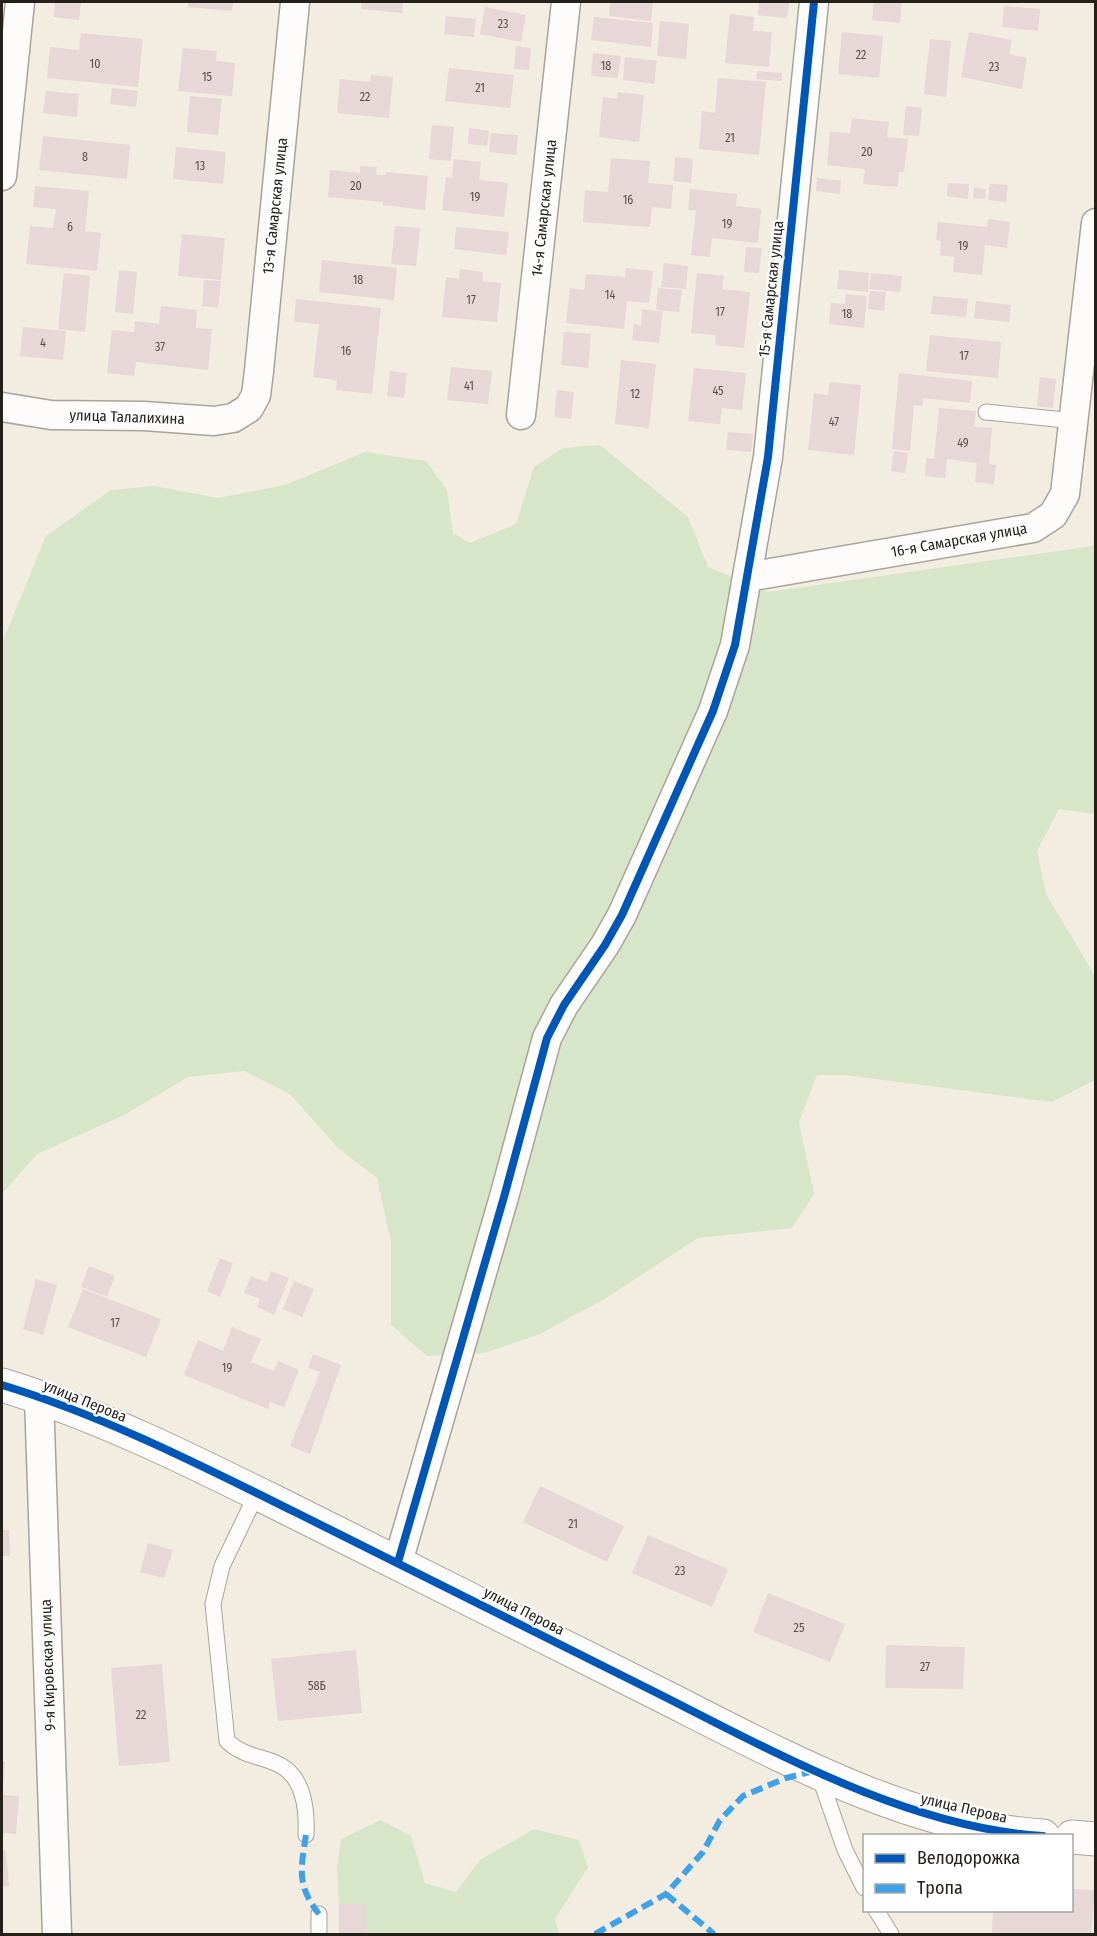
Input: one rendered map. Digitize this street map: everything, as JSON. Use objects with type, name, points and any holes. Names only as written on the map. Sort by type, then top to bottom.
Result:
[{"type":"street","points":[[2,176],[20,2]]},
{"type":"street","name":"13-я Самарская улица","points":[[249,408],[256,395],[259,371],[295,2]]},
{"type":"street","name":"14-я Самарская улица","points":[[521,415],[566,2]]},
{"type":"street","name":"15-я Самарская улица","points":[[398,1562],[504,1197],[547,1038],[564,1005],[605,945],[622,915],[713,711],[735,645],[768,457],[814,2]]},
{"type":"street","name":"16-я Самарская улица","points":[[747,577],[1033,528],[1053,515],[1065,494],[1075,421],[1095,223]]},
{"type":"street","name":"улица Талалихина","points":[[2,407],[51,415],[144,416],[214,421],[233,418],[249,408]]},
{"type":"street","name":"улица Перова","points":[[2,1385],[92,1416],[258,1493],[727,1728],[894,1804],[956,1823],[1030,1834]]},
{"type":"street","name":"9-я Кировская улица","points":[[39,1396],[57,1935]]},
{"type":"street","points":[[1073,1837],[1095,1839]]},
{"type":"lane","points":[[986,412],[1075,421]]},
{"type":"lane","points":[[258,1493],[222,1566],[213,1604],[227,1741],[239,1753],[286,1769],[300,1788],[307,1816],[306,1834]]},
{"type":"lane","points":[[817,1770],[845,1850],[863,1886]]},
{"type":"lane","points":[[877,1912],[891,1935]]},
{"type":"lane","points":[[319,1914],[319,1935]]},
{"type":"green space","points":[[600,445],[688,517],[708,567],[768,592],[1093,546],[1095,523],[1095,814],[1059,809],[1037,851],[1046,894],[1095,976],[1095,1080],[1052,1102],[845,1075],[817,1075],[799,1122],[814,1194],[792,1228],[698,1238],[606,1298],[540,1334],[484,1353],[427,1356],[391,1325],[391,1242],[377,1178],[338,1148],[290,1094],[244,1071],[188,1077],[124,1115],[37,1154],[2,1194],[2,643],[46,536],[111,490],[154,486],[218,498],[285,485],[365,452],[426,461],[447,490],[453,533],[470,543],[516,524],[534,467],[563,448]]},
{"type":"green space","points":[[381,1820],[411,1836],[425,1883],[456,1892],[480,1860],[534,1829],[579,1840],[588,1867],[555,1919],[559,1934],[366,1934],[366,1904],[339,1904],[337,1869],[341,1839]]},
{"type":"building","points":[[55,2],[81,2],[79,20],[54,17]]},
{"type":"building","points":[[188,2],[233,2],[232,11],[188,7]]},
{"type":"building","points":[[362,2],[403,2],[402,13],[361,9]]},
{"type":"building","points":[[610,2],[653,2],[651,21],[609,16]]},
{"type":"building","points":[[759,2],[789,2],[787,18],[758,15]]},
{"type":"building","points":[[874,2],[902,2],[900,23],[872,20]]},
{"type":"building","points":[[1004,6],[1040,9],[1038,31],[1002,27]]},
{"type":"building","points":[[485,7],[526,15],[521,42],[480,34]]},
{"type":"building","points":[[730,14],[754,17],[753,31],[772,32],[769,67],[725,63]]},
{"type":"building","points":[[446,16],[476,19],[474,37],[444,34]]},
{"type":"building","points":[[594,17],[653,23],[651,47],[591,40]]},
{"type":"building","points":[[660,21],[689,24],[686,59],[657,56]]},
{"type":"building","points":[[842,32],[883,36],[879,78],[838,74]]},
{"type":"building","points":[[969,32],[1012,40],[1009,54],[1027,58],[1022,89],[961,77]]},
{"type":"building","points":[[81,33],[143,39],[138,87],[47,78],[50,47],[79,50]]},
{"type":"building","points":[[930,39],[951,41],[946,97],[924,94]]},
{"type":"building","points":[[516,46],[531,48],[529,70],[514,69]]},
{"type":"building","points":[[183,48],[217,51],[216,61],[235,63],[232,96],[178,91]]},
{"type":"building","points":[[593,53],[621,56],[618,78],[591,76]]},
{"type":"building","points":[[625,57],[657,61],[654,84],[623,80]]},
{"type":"building","points":[[449,68],[514,75],[510,108],[445,101]]},
{"type":"building","points":[[757,71],[782,73],[782,81],[756,79]]},
{"type":"building","points":[[371,75],[393,77],[389,118],[337,113],[340,79],[370,82]]},
{"type":"building","points":[[718,78],[766,82],[759,155],[699,149],[702,111],[715,113]]},
{"type":"building","points":[[112,88],[138,91],[136,107],[110,104]]},
{"type":"building","points":[[46,91],[79,94],[77,117],[43,113]]},
{"type":"building","points":[[618,92],[644,95],[639,142],[599,137],[603,97],[617,99]]},
{"type":"building","points":[[190,96],[222,99],[218,135],[187,132]]},
{"type":"building","points":[[906,106],[922,108],[919,136],[903,135]]},
{"type":"building","points":[[852,118],[889,122],[887,137],[908,139],[904,172],[899,172],[898,187],[863,184],[865,169],[827,165],[830,132],[850,133]]},
{"type":"building","points":[[432,125],[454,127],[451,161],[429,159]]},
{"type":"building","points":[[469,128],[489,131],[487,146],[468,144]]},
{"type":"building","points":[[491,133],[518,135],[516,155],[489,152]]},
{"type":"building","points":[[43,136],[130,145],[127,179],[39,170]]},
{"type":"building","points":[[176,147],[226,152],[223,184],[173,179]]},
{"type":"building","points":[[675,157],[693,159],[691,183],[673,181]]},
{"type":"building","points":[[611,158],[650,161],[648,183],[673,185],[671,209],[652,207],[650,227],[583,222],[585,190],[608,192]]},
{"type":"building","points":[[454,159],[481,162],[479,180],[508,183],[504,217],[442,210],[446,177],[452,178]]},
{"type":"building","points":[[360,166],[377,167],[376,175],[386,175],[386,172],[428,176],[425,210],[383,205],[383,202],[328,197],[330,170],[360,173]]},
{"type":"building","points":[[817,178],[841,181],[840,194],[816,191]]},
{"type":"building","points":[[948,183],[969,184],[968,199],[947,196]]},
{"type":"building","points":[[990,184],[1008,185],[1006,202],[988,200]]},
{"type":"building","points":[[35,186],[89,191],[85,231],[101,233],[97,271],[26,264],[30,226],[53,228],[56,209],[33,207]]},
{"type":"building","points":[[974,188],[986,189],[985,199],[973,198]]},
{"type":"building","points":[[690,189],[737,194],[736,206],[761,209],[758,243],[712,238],[710,257],[691,255],[696,211],[688,210]]},
{"type":"building","points":[[988,219],[1010,222],[1007,248],[985,245],[982,275],[953,272],[954,257],[940,255],[941,241],[936,240],[938,222],[987,227]]},
{"type":"building","points":[[395,226],[420,228],[416,266],[391,264]]},
{"type":"building","points":[[456,227],[509,232],[506,255],[454,249]]},
{"type":"building","points":[[182,234],[225,238],[221,280],[178,276]]},
{"type":"building","points":[[746,247],[762,248],[759,273],[744,272]]},
{"type":"building","points":[[322,260],[397,268],[394,300],[319,292]]},
{"type":"building","points":[[664,263],[688,266],[686,289],[661,287]]},
{"type":"building","points":[[626,268],[653,271],[649,303],[627,301],[624,329],[566,323],[570,288],[584,290],[586,274],[625,277]]},
{"type":"building","points":[[460,269],[483,272],[482,281],[501,283],[497,322],[442,317],[446,277],[459,279]]},
{"type":"building","points":[[119,270],[137,272],[133,314],[115,312]]},
{"type":"building","points":[[839,270],[869,273],[868,292],[837,289]]},
{"type":"building","points":[[64,273],[90,276],[85,332],[58,329]]},
{"type":"building","points":[[697,273],[724,276],[722,289],[750,292],[744,348],[715,345],[716,335],[691,333]]},
{"type":"building","points":[[871,273],[902,276],[900,292],[869,289]]},
{"type":"building","points":[[204,280],[221,281],[218,308],[202,306]]},
{"type":"building","points":[[658,288],[682,290],[679,312],[656,310]]},
{"type":"building","points":[[870,291],[886,292],[884,311],[868,309]]},
{"type":"building","points":[[846,294],[867,296],[864,328],[829,324],[831,303],[845,304]]},
{"type":"building","points":[[933,296],[968,299],[966,317],[931,314]]},
{"type":"building","points":[[296,299],[381,308],[372,394],[336,390],[337,380],[313,377],[319,324],[294,322]]},
{"type":"building","points":[[976,301],[1011,305],[1009,322],[974,318]]},
{"type":"building","points":[[161,306],[197,310],[196,328],[212,329],[208,370],[136,362],[134,376],[107,373],[112,330],[134,332],[135,321],[159,324]]},
{"type":"building","points":[[642,309],[663,312],[659,343],[632,340],[634,324],[641,325]]},
{"type":"building","points":[[23,327],[66,331],[63,360],[20,356]]},
{"type":"building","points":[[564,332],[591,334],[588,368],[561,365]]},
{"type":"building","points":[[930,335],[1001,342],[998,378],[926,371]]},
{"type":"building","points":[[621,360],[656,364],[649,428],[615,424]]},
{"type":"building","points":[[451,367],[492,371],[488,404],[447,400]]},
{"type":"building","points":[[694,368],[746,373],[742,410],[722,408],[720,424],[688,421]]},
{"type":"building","points":[[390,371],[407,373],[404,398],[387,396]]},
{"type":"building","points":[[899,373],[972,381],[970,403],[923,398],[923,406],[914,405],[910,451],[892,449]]},
{"type":"building","points":[[1040,377],[1056,379],[1053,408],[1037,406]]},
{"type":"building","points":[[830,382],[861,385],[854,455],[808,450],[814,393],[828,395]]},
{"type":"building","points":[[557,390],[574,392],[571,419],[554,417]]},
{"type":"building","points":[[939,408],[976,411],[974,427],[992,428],[989,464],[996,465],[994,484],[975,482],[977,463],[947,459],[945,478],[925,476],[926,458],[934,459]]},
{"type":"building","points":[[728,432],[753,434],[751,452],[726,450]]},
{"type":"building","points":[[894,451],[908,453],[905,473],[891,471]]},
{"type":"building","points":[[220,1258],[233,1263],[220,1297],[207,1291]]},
{"type":"building","points":[[89,1266],[115,1276],[107,1297],[81,1287]]},
{"type":"building","points":[[271,1271],[289,1278],[274,1315],[257,1307],[260,1299],[244,1293],[251,1276],[267,1282]]},
{"type":"building","points":[[36,1279],[57,1285],[43,1335],[23,1329]]},
{"type":"building","points":[[294,1281],[314,1289],[302,1317],[283,1309]]},
{"type":"building","points":[[83,1289],[161,1319],[146,1357],[68,1327]]},
{"type":"building","points":[[232,1327],[261,1339],[251,1362],[274,1371],[278,1361],[299,1370],[284,1407],[270,1402],[268,1409],[184,1375],[198,1340],[223,1351]]},
{"type":"building","points":[[313,1354],[341,1365],[310,1454],[290,1446],[320,1372],[308,1368]]},
{"type":"building","points":[[540,1486],[624,1526],[607,1562],[523,1522]]},
{"type":"building","points":[[2,1530],[9,1530],[10,1556],[2,1556]]},
{"type":"building","points":[[648,1535],[728,1569],[712,1607],[632,1573]]},
{"type":"building","points":[[148,1543],[173,1550],[164,1578],[140,1572]]},
{"type":"building","points":[[768,1593],[845,1624],[830,1662],[753,1632]]},
{"type":"building","points":[[886,1645],[965,1647],[963,1689],[885,1688]]},
{"type":"building","points":[[356,1650],[362,1713],[278,1721],[271,1659]]},
{"type":"building","points":[[162,1664],[170,1762],[119,1766],[111,1668]]},
{"type":"building","points":[[2,1761],[5,1762],[3,1785],[2,1785]]},
{"type":"building","points":[[2,1795],[19,1796],[16,1834],[2,1833]]},
{"type":"building","points":[[2,1851],[6,1851],[9,1886],[2,1887]]},
{"type":"building","points":[[1073,1889],[1095,1890],[1091,1934],[992,1934],[993,1912],[1073,1912]]},
{"type":"building","points":[[339,1904],[366,1904],[366,1934],[339,1934]]},
{"type":"marked path","points":[[595,1934],[666,1894],[703,1852],[720,1820],[743,1796],[786,1778],[814,1771]]},
{"type":"marked path","points":[[306,1835],[302,1867],[303,1885],[319,1914]]},
{"type":"marked path","points":[[666,1894],[714,1934]]},
{"type":"cycle path","points":[[398,1562],[504,1197],[547,1038],[564,1005],[605,945],[622,915],[713,711],[735,645],[768,457],[814,2]]},
{"type":"cycle path","points":[[2,1385],[77,1411],[187,1459],[797,1763],[894,1803],[943,1819],[993,1830],[1026,1834]]}]
